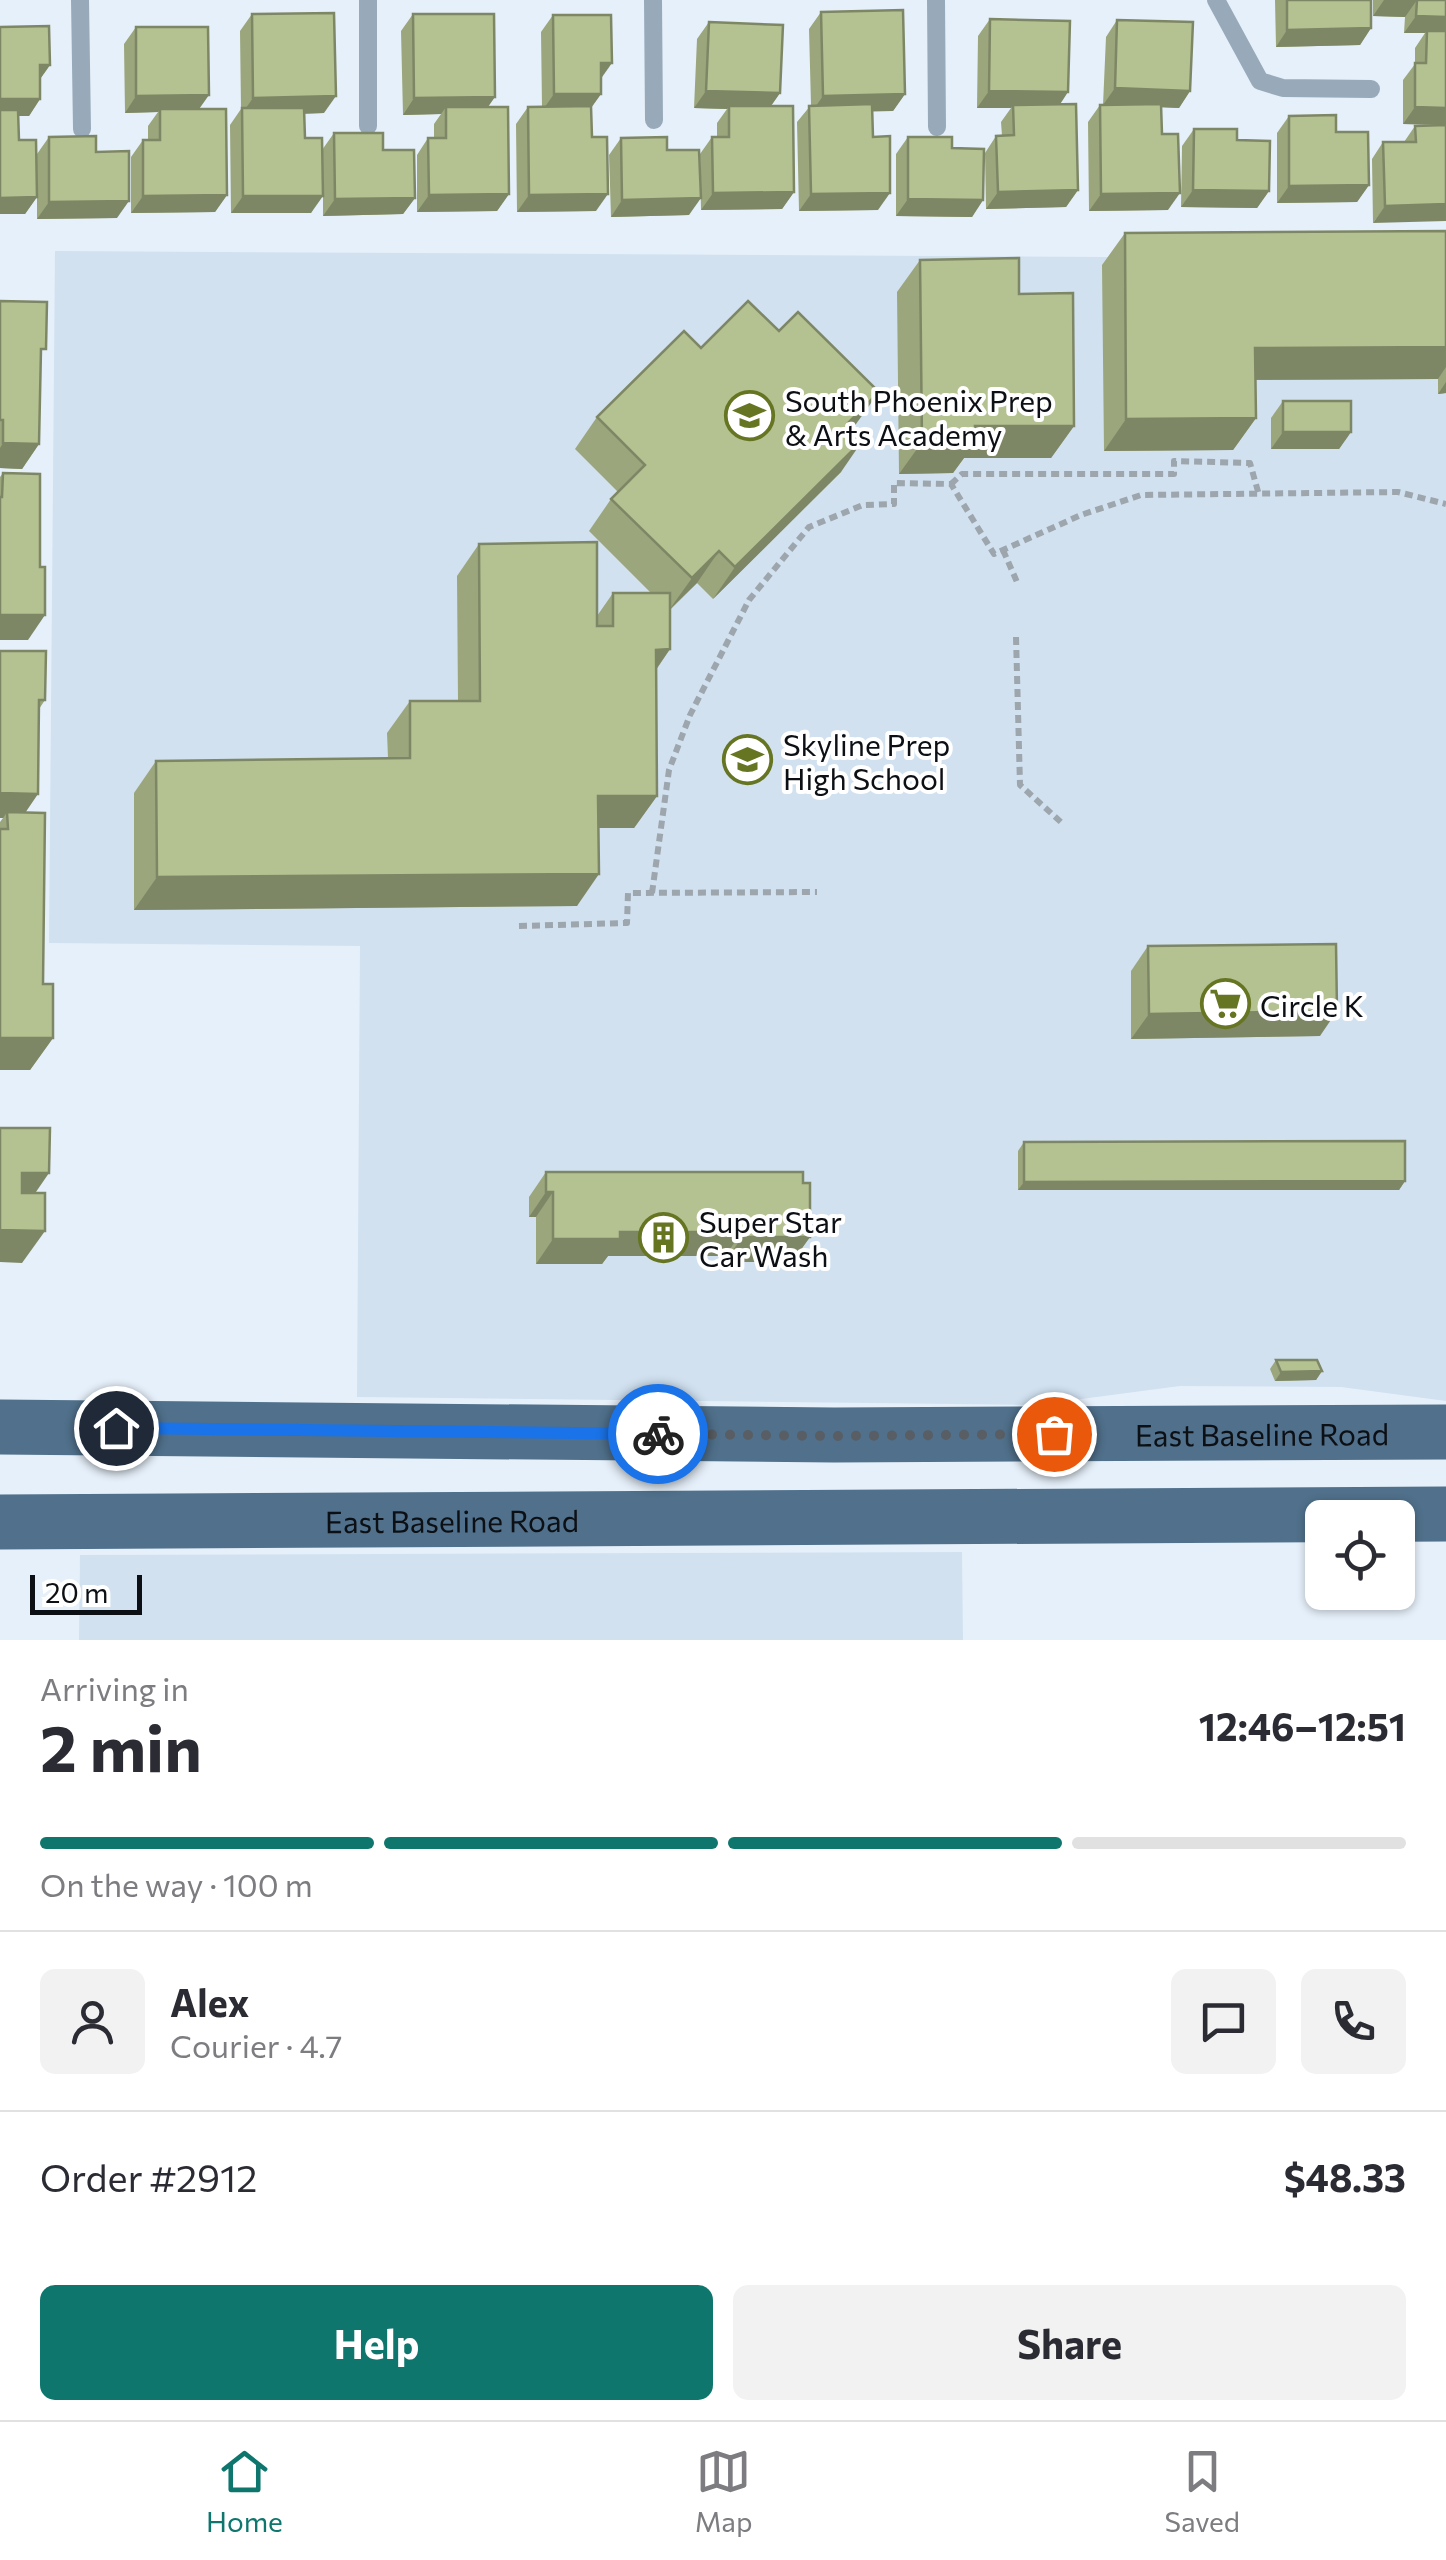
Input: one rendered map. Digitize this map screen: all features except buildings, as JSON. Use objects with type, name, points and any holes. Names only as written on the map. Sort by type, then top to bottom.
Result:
[{"type":"main road","name":"East Baseline Road","points":[[0,1427],[834,1436],[1446,1432]]},
{"type":"main road","points":[[829,1518],[834,1436]]},
{"type":"main road","name":"East Baseline Road","points":[[0,1522],[1446,1514]]},
{"type":"lane","points":[[80,0],[82,129]]},
{"type":"lane","points":[[368,0],[368,126]]},
{"type":"lane","points":[[652,0],[654,120]]},
{"type":"lane","points":[[936,0],[937,127]]},
{"type":"lane","points":[[1216,0],[1260,81],[1283,88],[1370,89]]},
{"type":"path","points":[[652,893],[668,770],[690,715],[749,600],[809,527],[862,505],[894,504],[894,483],[951,484],[962,474],[1174,474],[1174,461],[1250,462],[1259,495]]},
{"type":"path","points":[[951,484],[994,554],[1081,515],[1141,495],[1398,492],[1446,504]]},
{"type":"path","points":[[1003,550],[1018,582]]},
{"type":"path","points":[[1016,636],[1020,784],[1062,823]]},
{"type":"path","points":[[519,926],[627,922],[628,893],[817,892]]},
{"type":"shaded area","points":[[55,251],[1446,259],[1446,1401],[1341,1387],[1180,1386],[1036,1405],[357,1397],[360,946],[49,943]]},
{"type":"shaded area","points":[[962,1552],[963,1640],[79,1640],[80,1555]]},
{"type":"way so far","points":[[658,1434],[1054,1434]]},
{"type":"place","name":"South Phoenix Prep & Arts Academy","points":[[750,416]]},
{"type":"place","name":"Skyline Prep High School","points":[[748,760]]},
{"type":"place","name":"Circle K","points":[[1225,1004]]},
{"type":"place","name":"Super Star Car Wash","points":[[664,1237]]},
{"type":"route","points":[[116,1428],[658,1434]]}]
